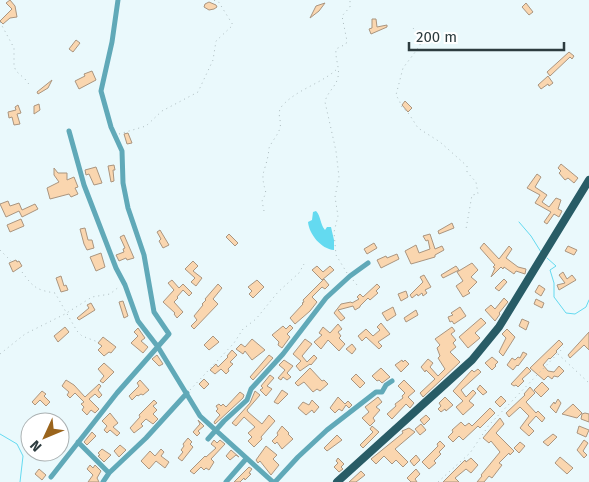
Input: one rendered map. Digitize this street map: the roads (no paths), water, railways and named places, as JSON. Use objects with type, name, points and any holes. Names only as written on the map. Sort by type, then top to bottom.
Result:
[{"type":"main road","points":[[337,482],[472,360],[488,342],[585,194],[589,180]]},
{"type":"street","points":[[50,477],[117,393],[168,336],[169,332],[154,312],[141,243],[128,208],[123,183],[122,151],[108,119],[101,91],[112,42],[118,0]]},
{"type":"street","points":[[70,131],[78,166],[136,317],[158,347],[200,416],[274,482],[327,430],[376,392],[382,392],[392,381]]},
{"type":"street","points":[[208,439],[247,400],[251,389],[283,354],[326,298],[350,276],[368,263]]},
{"type":"street","points":[[103,482],[187,393]]},
{"type":"street","points":[[78,442],[110,473]]},
{"type":"street","points":[[226,482],[246,458]]},
{"type":"water","points":[[316,211],[325,230],[327,227],[331,227],[334,250],[320,244],[309,227],[308,222],[312,220],[313,212]]},
{"type":"waterway","points":[[519,222],[541,252]]},
{"type":"waterway","points":[[547,258],[556,266],[550,270],[554,283],[554,297],[566,313],[575,314],[586,307],[589,300]]},
{"type":"waterway","points":[[0,434],[17,444],[23,456],[20,482]]}]
